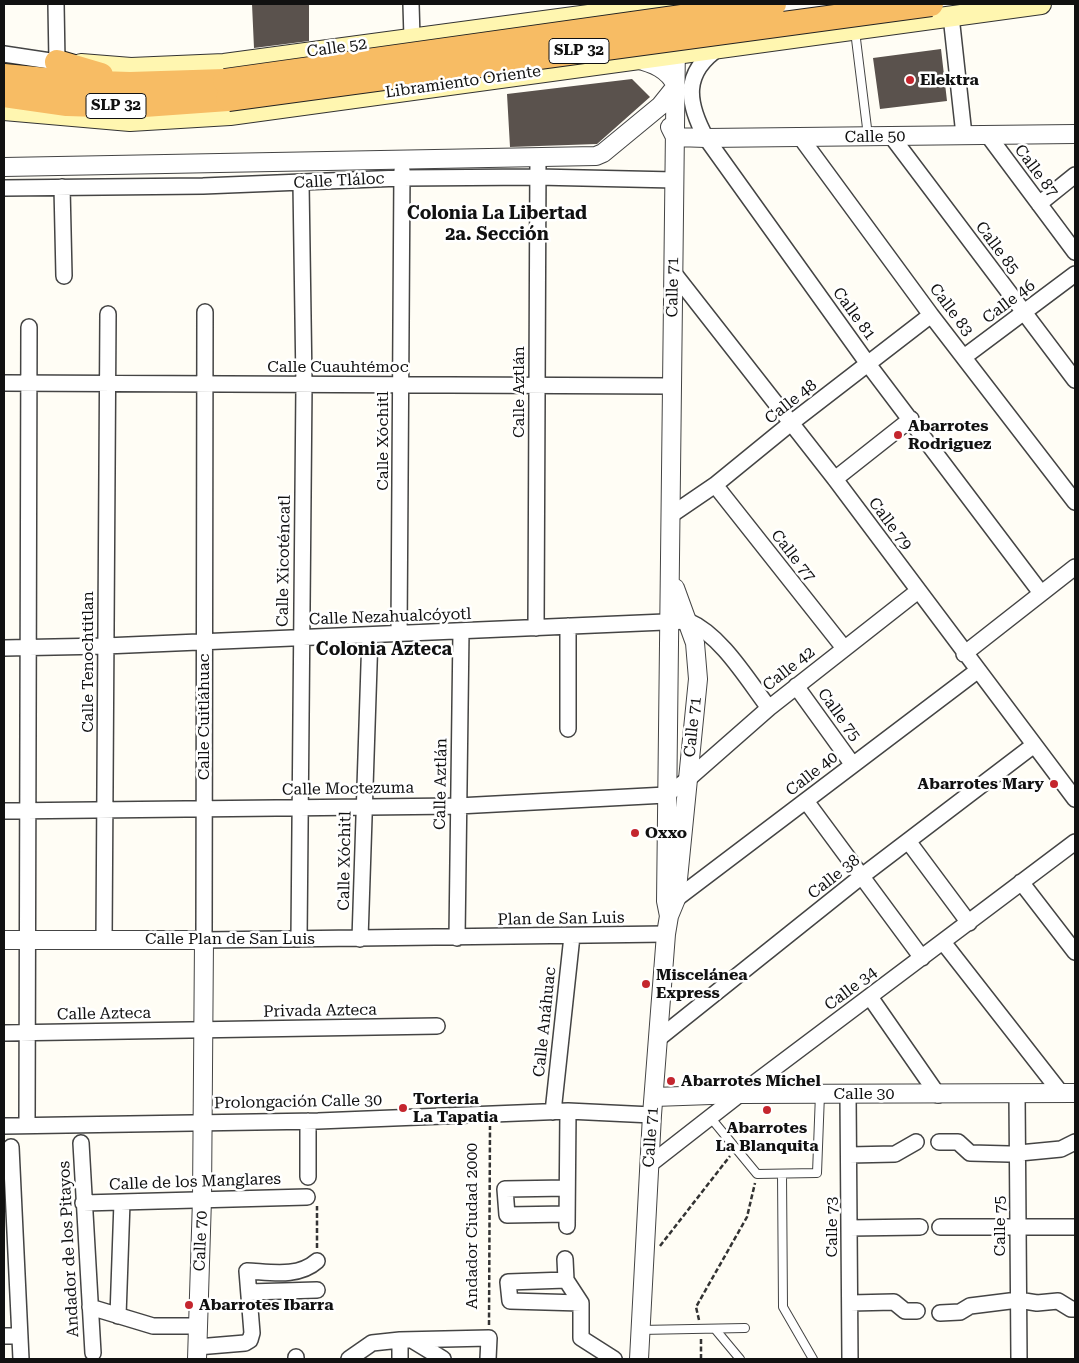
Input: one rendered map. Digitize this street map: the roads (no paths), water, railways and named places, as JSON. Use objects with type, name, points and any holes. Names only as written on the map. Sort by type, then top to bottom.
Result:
[{"type":"highway","name":"Libramiento Oriente","points":[[227,90],[774,4]]},
{"type":"highway","name":"Libramiento Oriente","points":[[4,95],[67,104],[130,95],[227,90],[931,4]]},
{"type":"highway","points":[[58,62],[130,95],[227,90]]},
{"type":"highway","name":"Libramiento Oriente","points":[[4,76],[67,82],[130,95]]},
{"type":"main road","name":"Calle 52","points":[[58,62],[131,68],[227,90],[412,38],[670,4]]},
{"type":"main road","points":[[702,4],[695,17],[698,33],[709,44],[721,46]]},
{"type":"main road","name":"Libramiento Oriente","points":[[4,110],[130,122],[227,90],[634,58],[1041,4]]},
{"type":"main road","points":[[628,9],[641,12],[647,17],[653,30],[653,38],[647,51],[634,58]]},
{"type":"street","points":[[56,4],[58,62]]},
{"type":"street","points":[[411,4],[412,38]]},
{"type":"street","name":"Calle 71","points":[[670,905],[666,795],[679,622],[677,597],[670,571],[677,4]]},
{"type":"street","points":[[951,16],[964,135]]},
{"type":"street","name":"Calle 81","points":[[721,46],[700,64],[692,84],[692,109],[706,138],[868,364],[1041,592]]},
{"type":"street","name":"Calle 52","points":[[4,54],[58,62]]},
{"type":"street","points":[[634,58],[658,66],[670,76],[676,86]]},
{"type":"street","name":"Calle Tláloc","points":[[4,167],[402,158],[596,156],[652,113],[667,99],[676,86]]},
{"type":"street","points":[[652,113],[666,121],[675,137]]},
{"type":"street","name":"Calle 87","points":[[987,134],[1075,252]]},
{"type":"street","name":"Calle 50","points":[[675,137],[801,138],[1075,134]]},
{"type":"street","name":"Calle 85","points":[[892,137],[1075,380]]},
{"type":"street","name":"Calle 83","points":[[801,138],[931,315],[1075,502]]},
{"type":"street","name":"Calle Aztlán","points":[[536,628],[538,157]]},
{"type":"street","name":"Calle Xóchitl","points":[[399,634],[402,158]]},
{"type":"street","points":[[203,164],[204,186]]},
{"type":"street","points":[[117,165],[118,186]]},
{"type":"street","points":[[1039,204],[1075,175]]},
{"type":"street","name":"Calle Tláloc","points":[[4,188],[204,186],[401,178],[537,177],[674,180]]},
{"type":"street","name":"Calle Xicoténcatl","points":[[299,939],[304,384],[301,183]]},
{"type":"street","points":[[62,187],[64,276]]},
{"type":"street","name":"Calle 79","points":[[674,272],[835,479],[964,654],[1075,799]]},
{"type":"street","name":"Calle 46","points":[[964,358],[1075,274]]},
{"type":"street","name":"Calle Cuitláhuac","points":[[203,1122],[205,312]]},
{"type":"street","name":"Calle Tenochtitlan","points":[[104,940],[108,314]]},
{"type":"street","name":"Calle 48","points":[[671,515],[715,485],[791,423],[931,315]]},
{"type":"street","points":[[27,1125],[29,326]]},
{"type":"street","name":"Calle Cuauhtémoc","points":[[4,383],[672,386]]},
{"type":"street","points":[[835,479],[911,419]]},
{"type":"street","name":"Calle 77","points":[[715,485],[844,648]]},
{"type":"street","points":[[964,654],[1075,567]]},
{"type":"street","name":"Calle 42","points":[[687,780],[769,708],[918,591]]},
{"type":"street","points":[[679,622],[699,626],[717,642],[769,708]]},
{"type":"street","name":"Calle 71","points":[[639,1359],[652,1115],[666,934],[687,780],[698,662],[695,643],[679,622]]},
{"type":"street","name":"Calle Nezahualcóyotl","points":[[4,648],[105,646],[679,622]]},
{"type":"street","points":[[568,626],[568,729]]},
{"type":"street","name":"Calle Aztlán","points":[[457,938],[461,631]]},
{"type":"street","name":"Calle Xóchitl","points":[[360,939],[370,635]]},
{"type":"street","name":"Calle 40","points":[[670,905],[977,670]]},
{"type":"street","name":"Calle 75","points":[[796,686],[853,765]]},
{"type":"street","name":"Calle 38","points":[[658,1039],[862,876],[1034,745]]},
{"type":"street","points":[[666,795],[687,780]]},
{"type":"street","name":"Calle Moctezuma","points":[[4,811],[458,806],[666,795]]},
{"type":"street","points":[[806,801],[922,958]]},
{"type":"street","points":[[908,841],[969,923]]},
{"type":"street","name":"Calle 34","points":[[649,1166],[740,1094],[1075,842]]},
{"type":"street","points":[[1020,882],[1075,952]]},
{"type":"street","name":"Plan de San Luis","points":[[457,938],[666,934]]},
{"type":"street","name":"Calle Anáhuac","points":[[567,1188],[505,1189],[507,1215],[567,1220],[567,1188],[560,1112],[572,936]]},
{"type":"street","name":"Calle Plan de San Luis","points":[[4,940],[457,938]]},
{"type":"street","points":[[943,942],[1068,1093]]},
{"type":"street","points":[[870,997],[938,1095]]},
{"type":"street","name":"Privada Azteca","points":[[204,1031],[437,1026]]},
{"type":"street","name":"Calle Azteca","points":[[4,1033],[204,1031]]},
{"type":"street","name":"Calle 75","points":[[1017,1093],[1018,1359]]},
{"type":"street","name":"Calle 30","points":[[654,1097],[740,1094],[938,1095],[1068,1093]]},
{"type":"street","name":"Calle 73","points":[[848,1094],[850,1359]]},
{"type":"street","name":"Prolongación Calle 30","points":[[4,1126],[308,1121],[560,1112],[652,1115]]},
{"type":"street","points":[[308,1121],[308,1177]]},
{"type":"street","name":"Calle 70","points":[[197,1353],[203,1122]]},
{"type":"street","points":[[849,1155],[895,1154],[916,1142]]},
{"type":"street","points":[[939,1142],[958,1142],[970,1152],[1017,1153],[1061,1149],[1075,1142]]},
{"type":"street","name":"Andador de los Pitayos","points":[[81,1143],[93,1353]]},
{"type":"street","points":[[11,1147],[8,1176],[21,1359]]},
{"type":"street","name":"Calle de los Manglares","points":[[83,1203],[307,1197]]},
{"type":"street","points":[[118,1316],[122,1202]]},
{"type":"street","points":[[849,1228],[920,1227]]},
{"type":"street","points":[[940,1227],[1075,1227]]},
{"type":"street","points":[[565,1259],[566,1280],[582,1303],[581,1338],[614,1359]]},
{"type":"street","points":[[197,1353],[245,1343],[250,1340],[252,1333],[247,1272],[293,1272],[309,1268],[317,1261]]},
{"type":"street","points":[[293,1272],[297,1290]]},
{"type":"street","points":[[566,1280],[508,1282],[510,1302],[582,1303]]},
{"type":"street","points":[[249,1292],[317,1290]]},
{"type":"street","points":[[940,1313],[960,1312],[970,1306],[1018,1300],[1037,1303],[1058,1301],[1071,1309],[1075,1309]]},
{"type":"street","points":[[850,1303],[894,1302],[905,1311],[917,1311]]},
{"type":"street","points":[[90,1307],[153,1326],[198,1326]]},
{"type":"street","points":[[4,1336],[20,1336]]},
{"type":"street","points":[[348,1359],[372,1343],[406,1340],[489,1338],[488,1359]]},
{"type":"street","points":[[400,1359],[406,1340]]},
{"type":"street","points":[[406,1340],[443,1359]]},
{"type":"lane","points":[[855,28],[868,137]]},
{"type":"lane","points":[[710,1117],[757,1174],[817,1173],[820,1094]]},
{"type":"lane","points":[[782,1174],[783,1307],[813,1359]]},
{"type":"lane","points":[[640,1330],[745,1328]]},
{"type":"lane","points":[[716,1329],[740,1359]]},
{"type":"place","name":"Elektra","points":[[910,80]]},
{"type":"place","name":"Abarrotes Rodriguez","points":[[898,435]]},
{"type":"place","name":"Abarrotes Mary","points":[[1054,784]]},
{"type":"place","name":"Oxxo","points":[[635,833]]},
{"type":"place","name":"Miscelánea Express","points":[[646,984]]},
{"type":"place","name":"Abarrotes Michel","points":[[671,1081]]},
{"type":"place","name":"Torteria La Tapatia","points":[[403,1108]]},
{"type":"place","name":"Abarrotes La Blanquita","points":[[767,1110]]},
{"type":"place","name":"Abarrotes Ibarra","points":[[189,1305]]},
{"type":"district","name":"Colonia La Libertad 2a. Sección","points":[[497,224]]},
{"type":"district","name":"Colonia Azteca","points":[[384,650]]}]
